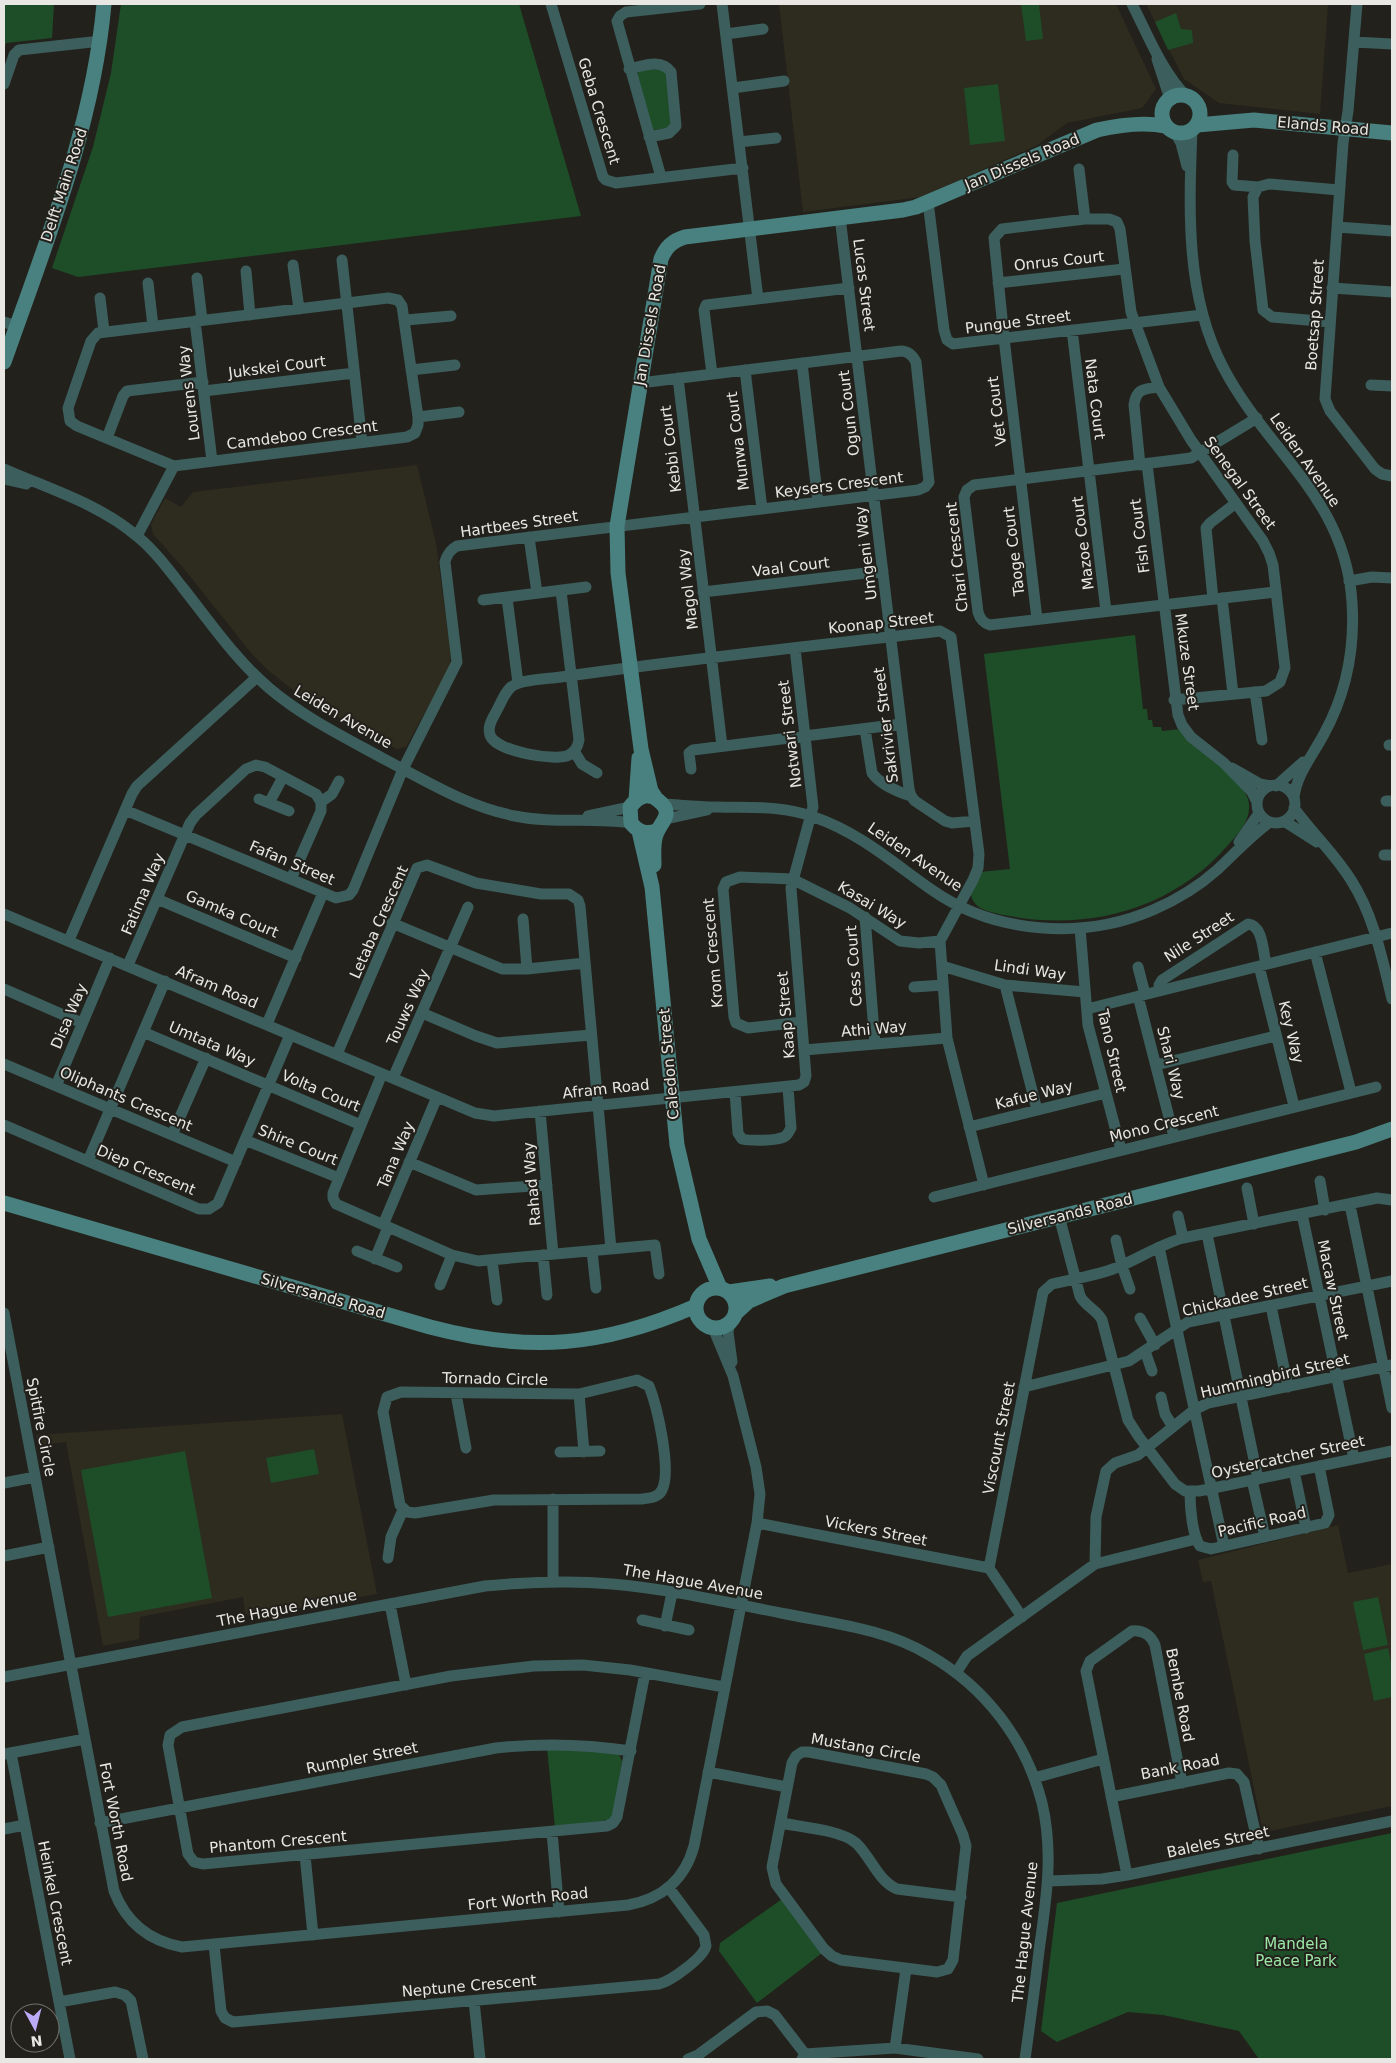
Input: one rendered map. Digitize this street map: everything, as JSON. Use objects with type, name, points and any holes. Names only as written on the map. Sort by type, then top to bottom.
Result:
[{"type":"street","name":"Delft Main Road","points":[[4,362],[10,324],[82,133],[101,41],[104,4]]},
{"type":"street","name":"Geba Crescent","points":[[551,4],[603,176],[606,180],[616,183],[742,168]]},
{"type":"street","points":[[661,177],[617,21],[626,12],[700,4]]},
{"type":"street","points":[[722,4],[758,299]]},
{"type":"street","points":[[1132,4],[1155,50],[1174,81],[1192,100],[1200,114],[1194,127],[1181,133],[1171,129],[1162,115],[1166,104],[1155,50]]},
{"type":"street","name":"Boetsap Street","points":[[1358,4],[1339,190],[1324,394],[1326,403],[1376,469],[1382,474],[1392,476]]},
{"type":"street","points":[[726,34],[763,29]]},
{"type":"street","points":[[4,84],[14,55],[19,50],[101,41]]},
{"type":"street","points":[[1354,42],[1392,44]]},
{"type":"street","points":[[629,69],[659,64],[666,66],[671,72],[676,126],[669,133],[649,137]]},
{"type":"street","points":[[732,88],[784,82]]},
{"type":"street","points":[[1166,104],[1180,96],[1192,100]]},
{"type":"street","name":"Elands Road","points":[[1192,100],[1205,109],[1254,120],[1392,133]]},
{"type":"street","name":"Jan Dissels Road","points":[[661,813],[651,790],[641,749],[618,573],[617,526],[662,259],[667,248],[671,243],[685,237],[903,210],[928,202],[1084,135],[1113,126],[1166,104]]},
{"type":"street","name":"Elands Road","points":[[1194,127],[1254,120]]},
{"type":"street","name":"Jan Dissels Road","points":[[1113,126],[1158,125],[1171,129]]},
{"type":"street","name":"Leiden Avenue","points":[[1194,127],[1190,190],[1193,266],[1202,315],[1223,368],[1238,392],[1320,502],[1341,548],[1349,581],[1352,610],[1352,640],[1346,679],[1333,716],[1300,778],[1294,803]]},
{"type":"street","name":"Leiden Avenue","points":[[1171,129],[1184,152],[1190,190]]},
{"type":"street","points":[[739,142],[776,138]]},
{"type":"street","points":[[1233,155],[1233,184],[1258,187],[1269,184],[1339,190]]},
{"type":"street","points":[[1079,169],[1085,220]]},
{"type":"street","points":[[1258,187],[1253,197],[1255,241],[1263,310],[1272,317],[1330,322]]},
{"type":"street","name":"Pungue Street","points":[[928,202],[944,330],[947,340],[957,344],[1202,315]]},
{"type":"street","name":"Lucas Street","points":[[840,218],[857,357]]},
{"type":"street","name":"Senegal Street","points":[[1085,220],[1109,219],[1117,222],[1120,229],[1124,269],[1134,323],[1159,387],[1201,454],[1263,541],[1273,565],[1284,673],[1276,686],[1266,691],[1174,700]]},
{"type":"street","name":"Vet Court","points":[[1020,480],[994,238],[999,231],[1085,220]]},
{"type":"street","points":[[1337,227],[1392,231]]},
{"type":"street","points":[[342,260],[345,304],[362,442]]},
{"type":"street","points":[[293,265],[299,309]]},
{"type":"street","name":"Onrus Court","points":[[998,283],[1124,269]]},
{"type":"street","points":[[246,271],[250,316]]},
{"type":"street","points":[[197,278],[198,320]]},
{"type":"street","points":[[148,283],[153,326]]},
{"type":"street","points":[[712,374],[705,307],[708,304],[849,288]]},
{"type":"street","points":[[1332,288],[1392,292]]},
{"type":"street","points":[[100,298],[104,331]]},
{"type":"street","points":[[137,536],[174,466],[73,424],[67,412],[90,341],[104,331],[250,316],[388,298],[395,299],[402,306],[406,320],[418,417],[459,412]]},
{"type":"street","points":[[406,320],[451,316]]},
{"type":"street","name":"Lourens Way","points":[[198,320],[212,461]]},
{"type":"street","name":"Nata Court","points":[[1072,330],[1089,471]]},
{"type":"street","name":"Keysers Crescent","points":[[617,526],[918,490],[925,487],[929,482],[915,359],[904,351],[640,383]]},
{"type":"street","name":"Ogun Court","points":[[857,357],[874,496]]},
{"type":"street","points":[[802,363],[818,502]]},
{"type":"street","points":[[412,370],[455,365]]},
{"type":"street","name":"Munwa Court","points":[[745,370],[762,509]]},
{"type":"street","name":"Jukskei Court","points":[[107,438],[123,396],[127,391],[204,387],[354,373]]},
{"type":"street","name":"Kebbi Court","points":[[678,378],[694,517]]},
{"type":"street","points":[[1371,385],[1392,386]]},
{"type":"street","name":"Fish Court","points":[[1159,387],[1141,390],[1136,395],[1134,404],[1163,605]]},
{"type":"street","name":"Camdeboo Crescent","points":[[174,466],[412,435],[417,429],[418,417]]},
{"type":"street","name":"Chari Crescent","points":[[1257,418],[1201,454],[1185,460],[972,486],[965,494],[978,612],[982,621],[990,625],[1275,592]]},
{"type":"street","name":"Leiden Avenue","points":[[4,469],[96,509],[137,536],[163,562],[218,633],[257,677],[296,709],[450,794],[493,811],[544,820],[572,820],[635,827]]},
{"type":"street","name":"Mazoe Court","points":[[1089,471],[1106,611]]},
{"type":"street","name":"Leiden Avenue","points":[[4,479],[52,490]]},
{"type":"street","name":"Taoge Court","points":[[1020,480],[1037,619]]},
{"type":"street","name":"Umgeni Way","points":[[874,496],[891,637]]},
{"type":"street","points":[[1233,694],[1206,528],[1236,503]]},
{"type":"street","name":"Magol Way","points":[[694,517],[722,746]]},
{"type":"street","name":"Hartbees Street","points":[[403,769],[457,662],[445,562],[447,555],[457,546],[617,526]]},
{"type":"street","points":[[529,537],[537,593]]},
{"type":"street","name":"Vaal Court","points":[[703,592],[883,571]]},
{"type":"street","points":[[1349,581],[1372,577],[1392,578]]},
{"type":"street","points":[[483,600],[586,588]]},
{"type":"street","points":[[561,591],[579,740],[574,752],[568,756],[550,757],[512,750],[492,740],[489,732],[490,724],[509,688],[518,683],[571,676]]},
{"type":"street","points":[[507,598],[518,683]]},
{"type":"street","name":"Mkuze Street","points":[[1163,605],[1174,700],[1178,715],[1187,732],[1224,763],[1252,792],[1258,807]]},
{"type":"street","name":"Koonap Street","points":[[571,676],[940,631],[951,637],[979,854],[978,868],[960,905]]},
{"type":"street","name":"Sakrivier Street","points":[[891,637],[911,796],[945,821],[952,823],[975,821]]},
{"type":"street","name":"Notwari Street","points":[[795,648],[813,799],[812,816]]},
{"type":"street","points":[[4,914],[69,940],[137,786],[257,677]]},
{"type":"street","points":[[1255,692],[1262,740]]},
{"type":"street","points":[[691,768],[690,751],[901,724]]},
{"type":"street","points":[[865,729],[872,773],[875,777],[896,790],[911,796]]},
{"type":"street","name":"Jan Dissels Road","points":[[635,827],[633,804],[641,749]]},
{"type":"street","name":"Leiden Avenue","points":[[1273,786],[1288,778],[1314,751]]},
{"type":"street","points":[[574,752],[582,764],[597,773]]},
{"type":"street","name":"Mkuze Street","points":[[1224,763],[1260,784],[1273,786]]},
{"type":"street","name":"Fatima Way","points":[[128,966],[184,834],[196,815],[246,769],[256,766],[264,767],[316,794],[321,802]]},
{"type":"street","name":"Fafan Street","points":[[125,810],[336,898],[349,895],[353,890],[403,769]]},
{"type":"street","points":[[282,777],[264,801],[288,811]]},
{"type":"street","points":[[291,879],[321,811],[321,802],[332,794],[339,781]]},
{"type":"street","points":[[1294,803],[1291,816],[1284,821],[1270,822],[1262,817],[1258,807],[1261,792],[1273,786],[1287,789],[1294,803],[1325,847],[1342,866],[1360,896],[1376,936],[1392,999]]},
{"type":"street","points":[[633,804],[649,796],[661,813],[646,833],[635,827]]},
{"type":"street","name":"Leiden Avenue","points":[[572,820],[633,804]]},
{"type":"street","name":"Leiden Avenue","points":[[661,813],[716,807],[750,806],[786,810],[812,816],[842,828],[873,846],[933,891],[960,905],[1009,923],[1044,928],[1080,928],[1117,922],[1152,910],[1201,883],[1270,822]]},
{"type":"street","name":"Leiden Avenue","points":[[1229,858],[1258,807]]},
{"type":"street","name":"Caledon Street","points":[[661,813],[653,852],[652,887],[672,1098],[681,1166],[699,1238],[703,1278],[699,1300]]},
{"type":"street","name":"Kaap Street","points":[[672,1098],[788,1087],[804,1082],[806,1076],[790,888],[812,816]]},
{"type":"street","points":[[1284,821],[1325,847]]},
{"type":"street","name":"Caledon Street","points":[[635,827],[652,887]]},
{"type":"street","name":"Letaba Crescent","points":[[337,1054],[415,871],[421,866],[426,864],[476,882],[541,894],[572,895],[578,900],[580,906],[611,1249]]},
{"type":"street","name":"Krom Crescent","points":[[792,878],[740,877],[726,882],[723,889],[736,1023],[748,1028],[801,1022]]},
{"type":"street","name":"Kasai Way","points":[[792,878],[865,917],[900,941],[919,943],[940,941]]},
{"type":"street","points":[[266,1024],[324,893]]},
{"type":"street","name":"Gamka Court","points":[[156,899],[296,958]]},
{"type":"street","points":[[960,905],[944,930],[940,941],[943,985],[948,1038],[984,1185]]},
{"type":"street","name":"Touws Way","points":[[468,907],[422,1013],[361,1125],[332,1195],[336,1204],[452,1255],[478,1261],[655,1245],[659,1274]]},
{"type":"street","name":"Cess Court","points":[[865,917],[875,1044]]},
{"type":"street","points":[[523,919],[527,969]]},
{"type":"street","points":[[392,923],[502,969],[527,969],[585,963]]},
{"type":"street","name":"Nile Street","points":[[1159,991],[1159,985],[1162,980],[1248,924],[1253,924],[1258,929],[1262,965]]},
{"type":"street","name":"Tano Street","points":[[1080,928],[1088,1025],[1121,1150]]},
{"type":"street","name":"Nile Street","points":[[1087,1009],[1392,933]]},
{"type":"street","name":"Afram Road","points":[[69,940],[476,1113],[485,1115],[540,1111],[672,1098]]},
{"type":"street","points":[[1315,952],[1351,1092]]},
{"type":"street","name":"Disa Way","points":[[56,1086],[110,958]]},
{"type":"street","name":"Key Way","points":[[1262,965],[1276,1036],[1294,1106]]},
{"type":"street","name":"Lindi Way","points":[[942,966],[1006,985],[1085,992]]},
{"type":"street","points":[[1138,967],[1142,995]]},
{"type":"street","points":[[88,1161],[165,981]]},
{"type":"street","points":[[914,987],[943,985]]},
{"type":"street","points":[[1006,985],[1037,1110]]},
{"type":"street","points":[[4,989],[82,1023]]},
{"type":"street","name":"Shari Way","points":[[1142,995],[1156,1065],[1174,1136]]},
{"type":"street","points":[[422,1013],[497,1043],[592,1034]]},
{"type":"street","name":"Umtata Way","points":[[143,1032],[269,1085]]},
{"type":"street","name":"Diep Crescent","points":[[4,1125],[204,1210],[212,1208],[218,1203],[290,1034]]},
{"type":"street","points":[[1156,1065],[1276,1036]]},
{"type":"street","name":"Athi Way","points":[[804,1050],[948,1038]]},
{"type":"street","points":[[172,1135],[206,1058]]},
{"type":"street","name":"Oliphants Crescent","points":[[4,1064],[236,1162]]},
{"type":"street","name":"Volta Court","points":[[269,1085],[361,1125]]},
{"type":"street","points":[[735,1092],[738,1133],[742,1139],[783,1138],[791,1128],[788,1087]]},
{"type":"street","name":"Mono Crescent","points":[[934,1197],[1376,1087]]},
{"type":"street","name":"Kafue Way","points":[[969,1127],[1106,1093]]},
{"type":"street","name":"Tana Way","points":[[375,1258],[385,1226],[437,1097]]},
{"type":"street","name":"Rahad Way","points":[[540,1111],[547,1185],[547,1295]]},
{"type":"street","name":"Silversands Road","points":[[733,1317],[749,1301],[784,1286],[1356,1142],[1392,1129]]},
{"type":"street","name":"Silversands Road","points":[[1356,1142],[1392,1138]]},
{"type":"street","name":"Shire Court","points":[[245,1140],[339,1178]]},
{"type":"street","points":[[410,1162],[476,1190],[547,1185]]},
{"type":"street","points":[[1320,1181],[1325,1210]]},
{"type":"street","points":[[1247,1188],[1254,1224]]},
{"type":"street","name":"Viscount Street","points":[[989,1568],[1043,1292],[1052,1284],[1122,1266],[1159,1247],[1183,1238],[1377,1198],[1392,1200]]},
{"type":"street","name":"Silversands Road","points":[[4,1203],[421,1325],[480,1339],[516,1343],[570,1341],[614,1335],[647,1326],[692,1322],[708,1326]]},
{"type":"street","points":[[1350,1205],[1366,1286],[1388,1366],[1392,1408]]},
{"type":"street","name":"Macaw Street","points":[[1302,1214],[1354,1459]]},
{"type":"street","points":[[1059,1216],[1082,1300],[1098,1313],[1102,1320],[1128,1420],[1176,1484],[1185,1491],[1190,1492]]},
{"type":"street","points":[[1178,1216],[1183,1238]]},
{"type":"street","points":[[1207,1234],[1241,1396],[1265,1537]]},
{"type":"street","name":"Caledon Street","points":[[699,1238],[725,1290]]},
{"type":"street","points":[[1116,1240],[1130,1289]]},
{"type":"street","points":[[1159,1247],[1224,1546]]},
{"type":"street","points":[[356,1251],[397,1267]]},
{"type":"street","points":[[592,1251],[596,1288]]},
{"type":"street","points":[[440,1284],[452,1255]]},
{"type":"street","points":[[492,1260],[497,1300]]},
{"type":"street","name":"Chickadee Street","points":[[1024,1387],[1129,1361],[1188,1322],[1392,1281]]},
{"type":"street","name":"Silversands Road","points":[[725,1290],[784,1286]]},
{"type":"street","points":[[710,1289],[725,1290],[734,1298],[733,1317],[719,1328],[708,1326],[697,1316],[699,1300],[710,1289]]},
{"type":"street","name":"Silversands Road","points":[[647,1326],[699,1300]]},
{"type":"street","points":[[1271,1306],[1288,1387]]},
{"type":"street","name":"Spitfire Circle","points":[[4,1313],[70,1665]]},
{"type":"street","name":"Fort Worth Road","points":[[70,1665],[114,1891],[122,1909],[135,1925],[152,1937],[171,1945],[182,1947],[214,1945],[559,1912],[637,1904],[653,1898],[668,1888],[682,1873],[691,1855],[757,1523],[759,1482],[733,1376],[728,1332],[733,1317]]},
{"type":"street","points":[[1140,1318],[1150,1348],[1152,1370]]},
{"type":"street","name":"Fort Worth Road","points":[[708,1326],[733,1376]]},
{"type":"street","name":"Hummingbird Street","points":[[1094,1564],[1096,1520],[1104,1474],[1112,1464],[1138,1455],[1194,1410],[1208,1403],[1388,1366]]},
{"type":"street","name":"Tornado Circle","points":[[637,1380],[644,1382],[649,1386],[653,1396],[662,1433],[664,1470],[662,1490],[651,1498],[494,1500],[414,1513],[403,1510],[400,1506],[397,1492],[383,1412],[387,1397],[394,1394],[456,1394],[579,1394],[637,1380]]},
{"type":"street","points":[[456,1394],[466,1448]]},
{"type":"street","points":[[579,1394],[584,1452]]},
{"type":"street","points":[[1161,1397],[1165,1414],[1173,1427]]},
{"type":"street","points":[[560,1452],[600,1451]]},
{"type":"street","name":"Oystercatcher Street","points":[[1190,1492],[1392,1451]]},
{"type":"street","name":"Pacific Road","points":[[1190,1492],[1190,1505],[1196,1538],[1200,1546],[1207,1549],[1224,1546],[1306,1528],[1322,1524],[1326,1521],[1329,1515],[1319,1466]]},
{"type":"street","points":[[1294,1471],[1306,1528]]},
{"type":"street","points":[[4,1483],[35,1477]]},
{"type":"street","points":[[553,1499],[553,1582]]},
{"type":"street","points":[[388,1558],[389,1542],[403,1510]]},
{"type":"street","name":"Vickers Street","points":[[757,1523],[989,1568]]},
{"type":"street","points":[[956,1673],[967,1656],[1094,1564],[1196,1538]]},
{"type":"street","points":[[4,1556],[49,1547]]},
{"type":"street","points":[[989,1568],[1022,1617]]},
{"type":"street","name":"The Hague Avenue","points":[[4,1677],[485,1586],[553,1582],[613,1584],[672,1593],[879,1633],[927,1654],[956,1673],[984,1698],[1008,1727],[1034,1778],[1042,1802],[1048,1833],[1049,1881],[1025,2059]]},
{"type":"street","points":[[665,1626],[672,1593]]},
{"type":"street","points":[[390,1604],[406,1685]]},
{"type":"street","points":[[642,1620],[689,1630]]},
{"type":"street","name":"Bembe Road","points":[[1103,1759],[1086,1675],[1087,1666],[1090,1661],[1128,1633],[1141,1632],[1148,1635],[1154,1645],[1182,1783]]},
{"type":"street","name":"Phantom Crescent","points":[[645,1673],[617,1817],[613,1823],[604,1827],[203,1864],[196,1863],[188,1854],[168,1745],[170,1735],[177,1729],[406,1685],[492,1670],[534,1666],[583,1665],[645,1673],[724,1687]]},
{"type":"street","points":[[7,1754],[85,1739]]},
{"type":"street","name":"Rumpler Street","points":[[100,1823],[496,1748],[553,1744],[600,1746],[631,1751]]},
{"type":"street","name":"Mustang Circle","points":[[805,1752],[926,1774],[933,1777],[942,1787],[965,1838],[966,1850],[961,1898],[951,1966],[940,1972],[841,1960],[832,1956],[824,1949],[774,1879],[772,1867],[781,1823],[793,1760],[799,1754],[805,1752]]},
{"type":"street","name":"Heinkel Crescent","points":[[7,1754],[25,1825],[70,2059]]},
{"type":"street","points":[[1034,1778],[1103,1759],[1127,1876]]},
{"type":"street","points":[[708,1772],[787,1787]]},
{"type":"street","name":"Bank Road","points":[[1111,1796],[1229,1773],[1240,1776],[1244,1782],[1259,1848]]},
{"type":"street","name":"Baleles Street","points":[[1049,1881],[1096,1880],[1127,1876],[1392,1821]]},
{"type":"street","points":[[781,1823],[840,1835],[850,1839],[858,1845],[888,1884],[897,1890],[961,1898]]},
{"type":"street","points":[[4,1829],[25,1825]]},
{"type":"street","points":[[552,1832],[559,1912]]},
{"type":"street","points":[[305,1855],[312,1935]]},
{"type":"street","name":"Neptune Crescent","points":[[214,1945],[221,2011],[223,2016],[230,2022],[654,1985],[668,1981],[701,1955],[706,1946],[704,1936],[668,1888]]},
{"type":"street","points":[[896,2048],[906,1968]]},
{"type":"street","points":[[59,2002],[115,1992],[125,1994],[131,2001],[143,2059]]},
{"type":"street","points":[[474,2001],[480,2059]]},
{"type":"street","points":[[688,2059],[698,2055],[756,2012],[763,2010],[775,2015],[803,2057],[896,2048],[978,2059]]},
{"type":"shaded area","points":[[779,4],[1116,4],[1156,89],[1142,108],[1067,123],[1036,146],[921,197],[803,212]]},
{"type":"shaded area","points":[[1146,4],[1328,4],[1320,114],[1219,103],[1184,79]]},
{"type":"shaded area","points":[[417,465],[436,543],[451,657],[448,671],[406,747],[397,749],[303,698],[269,671],[251,653],[185,570],[153,534],[151,524],[165,498],[181,507],[193,492]]},
{"type":"shaded area","points":[[342,1414],[377,1594],[251,1617],[245,1613],[243,1597],[140,1617],[139,1639],[103,1646],[66,1442],[38,1445],[36,1435]]},
{"type":"shaded area","points":[[1338,1525],[1348,1573],[1392,1564],[1392,1806],[1270,1831],[1262,1827],[1211,1581],[1203,1582],[1198,1560]]},
{"type":"green space","points":[[4,4],[54,4],[52,38],[6,43],[4,49]]},
{"type":"green space","points":[[121,4],[519,4],[581,216],[78,277],[52,268],[93,147],[111,73]]},
{"type":"green space","points":[[1021,4],[1039,4],[1043,39],[1026,41]]},
{"type":"green space","points":[[1176,13],[1181,29],[1192,30],[1193,43],[1168,50],[1155,22]]},
{"type":"green space","points":[[665,69],[673,127],[654,130],[652,129],[637,74],[641,70]]},
{"type":"green space","points":[[998,84],[1005,141],[970,145],[964,88]]},
{"type":"green space","points":[[1135,635],[1143,709],[1147,709],[1148,720],[1152,720],[1153,727],[1161,727],[1162,731],[1180,729],[1237,782],[1248,799],[1249,806],[1247,818],[1241,830],[1206,867],[1181,886],[1154,900],[1126,911],[1066,920],[1035,920],[1004,915],[979,907],[971,895],[980,872],[1010,869],[984,654]]},
{"type":"green space","points":[[314,1449],[319,1474],[271,1483],[266,1458]]},
{"type":"green space","points":[[185,1451],[212,1598],[108,1617],[81,1470]]},
{"type":"green space","points":[[1378,1597],[1388,1645],[1363,1650],[1353,1602]]},
{"type":"green space","points":[[1388,1648],[1392,1667],[1392,1697],[1374,1701],[1364,1654]]},
{"type":"green space","points":[[547,1748],[586,1748],[619,1755],[622,1761],[613,1816],[609,1820],[555,1827]]},
{"type":"green space","name":"Mandela Peace Park","points":[[1392,1833],[1392,2059],[1259,2059],[1239,2031],[1163,2015],[1128,2012],[1057,2042],[1041,2031],[1057,1903]]},
{"type":"green space","points":[[782,1899],[822,1953],[757,2003],[719,1951],[720,1943]]}]
